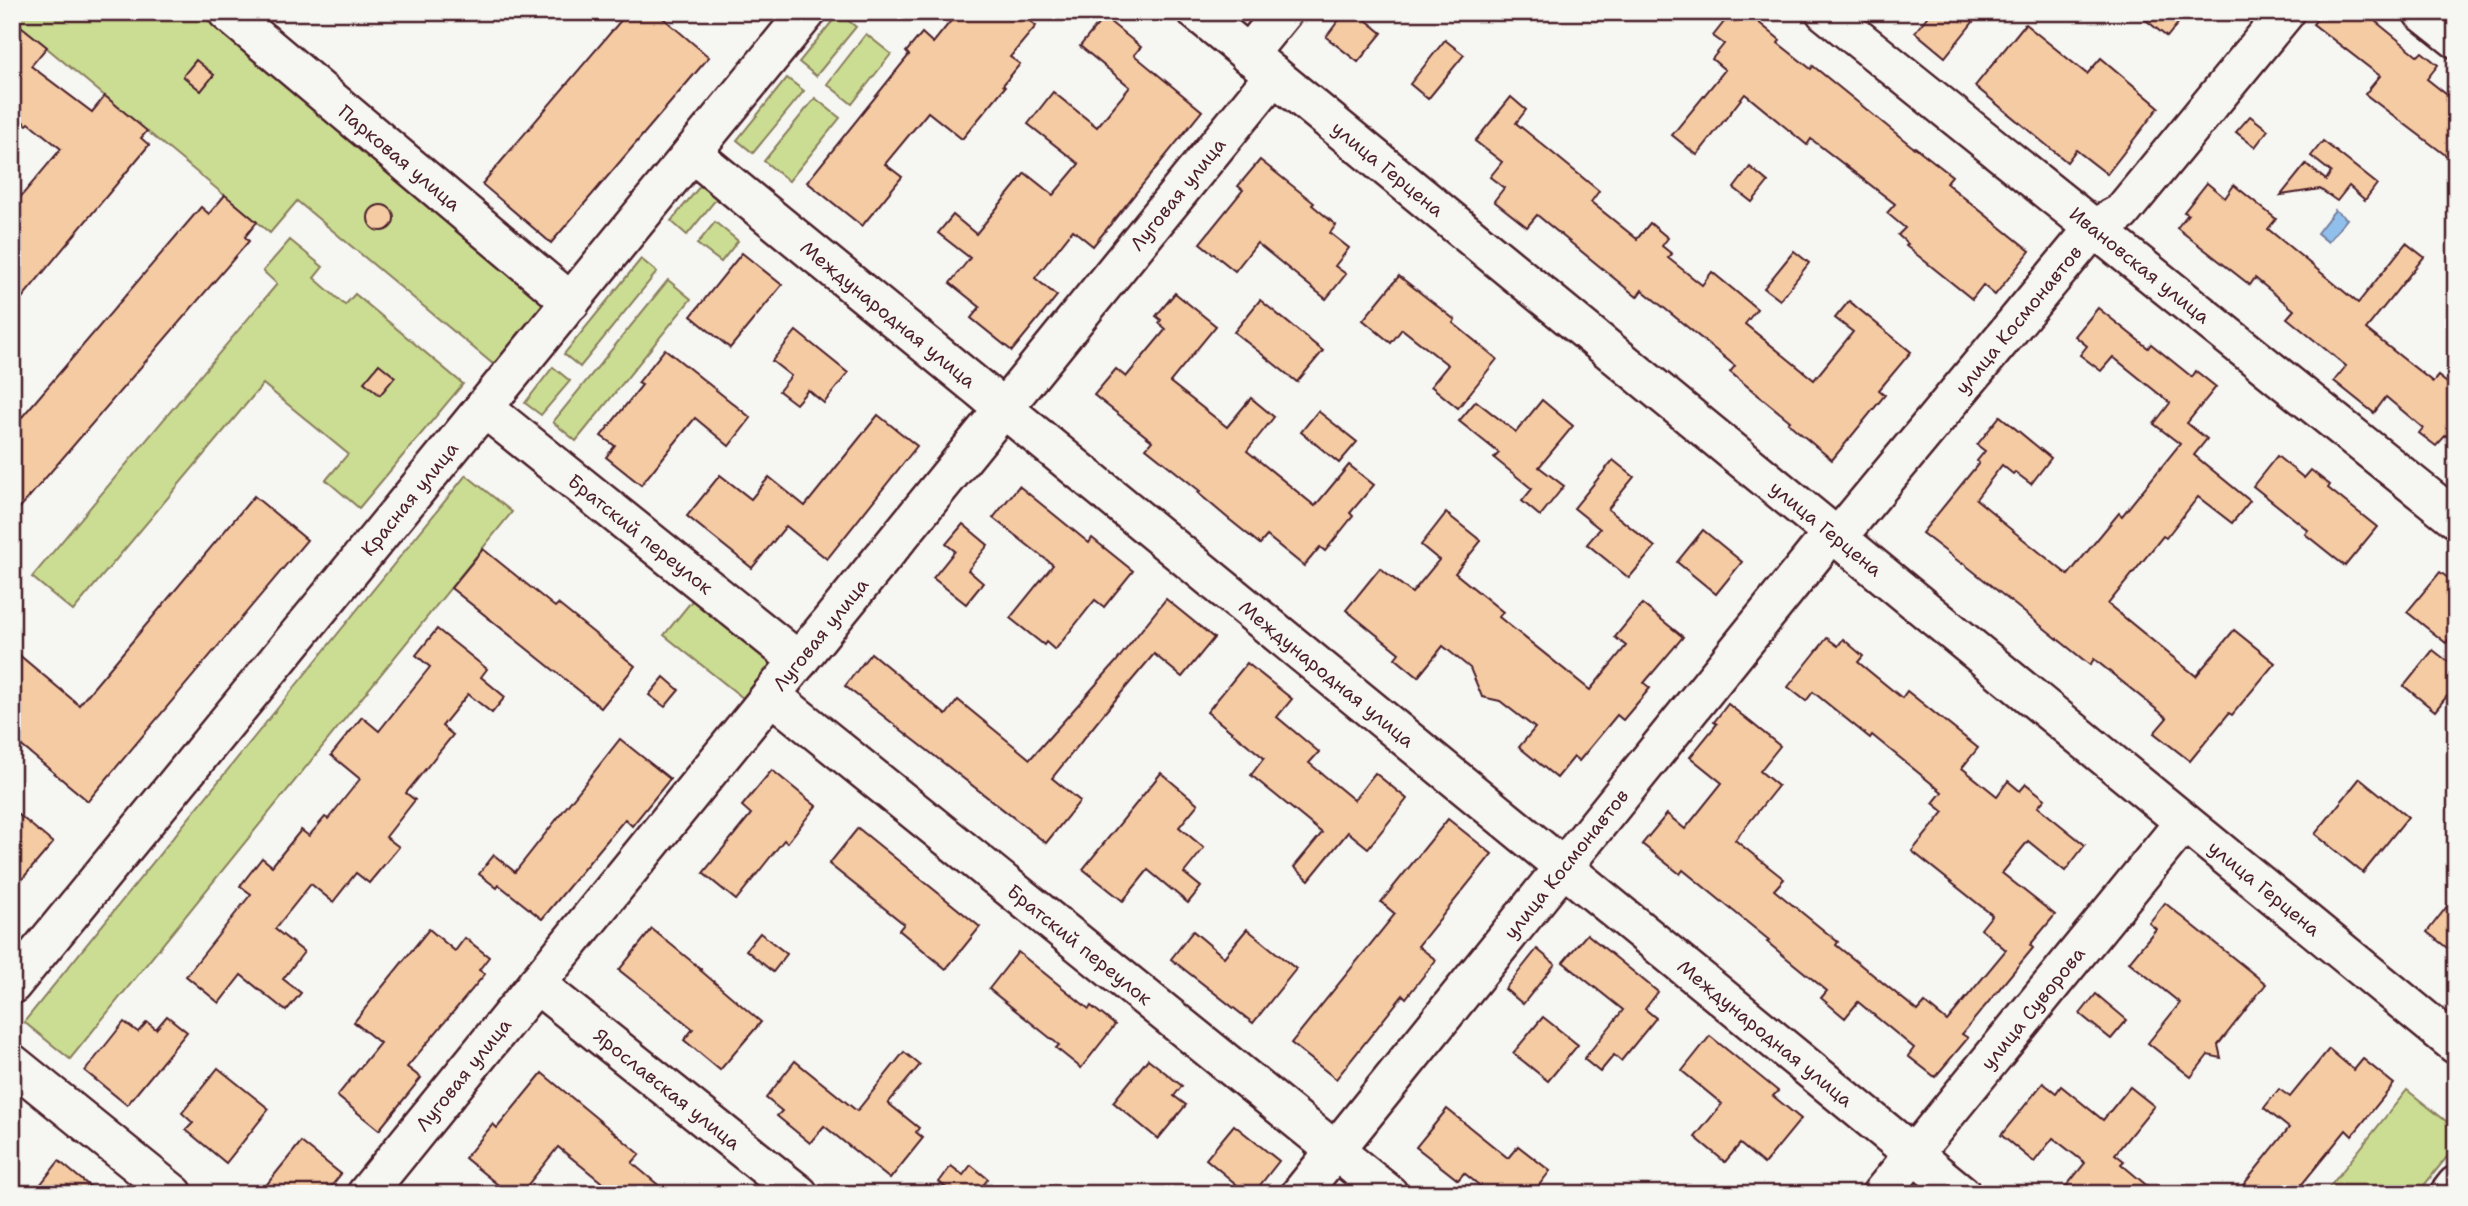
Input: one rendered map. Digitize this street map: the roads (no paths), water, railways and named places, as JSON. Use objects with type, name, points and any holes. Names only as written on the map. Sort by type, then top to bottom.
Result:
[{"type":"street","name":"Парковая улица","points":[[227,12],[571,302]]},
{"type":"street","name":"Красная улица","points":[[12,985],[807,12]]},
{"type":"street","name":"улица Герцена","points":[[1197,12],[2456,1045]]},
{"type":"street","name":"Луговая улица","points":[[366,1194],[1005,410],[1261,65],[1283,12]]},
{"type":"street","name":"Ивановская улица","points":[[1825,12],[2456,519]]},
{"type":"street","name":"улица Космонавтов","points":[[1300,1194],[1563,867],[1835,536],[2094,228],[2120,213],[2286,12]]},
{"type":"street","points":[[2423,12],[2456,39]]},
{"type":"street","name":"Международная улица","points":[[692,153],[1962,1194]]},
{"type":"street","name":"Братский переулок","points":[[484,408],[799,661]]},
{"type":"street","name":"Братский переулок","points":[[771,695],[1389,1194]]},
{"type":"street","name":"улица Суворова","points":[[1881,1194],[2184,822]]},
{"type":"street","name":"Ярославская улица","points":[[536,984],[799,1194]]},
{"type":"street","points":[[12,1063],[174,1194]]},
{"type":"street","points":[[2449,1194],[2456,1185]]},
{"type":"water","points":[[2335,210],[2347,219],[2328,242],[2317,233]]}]
